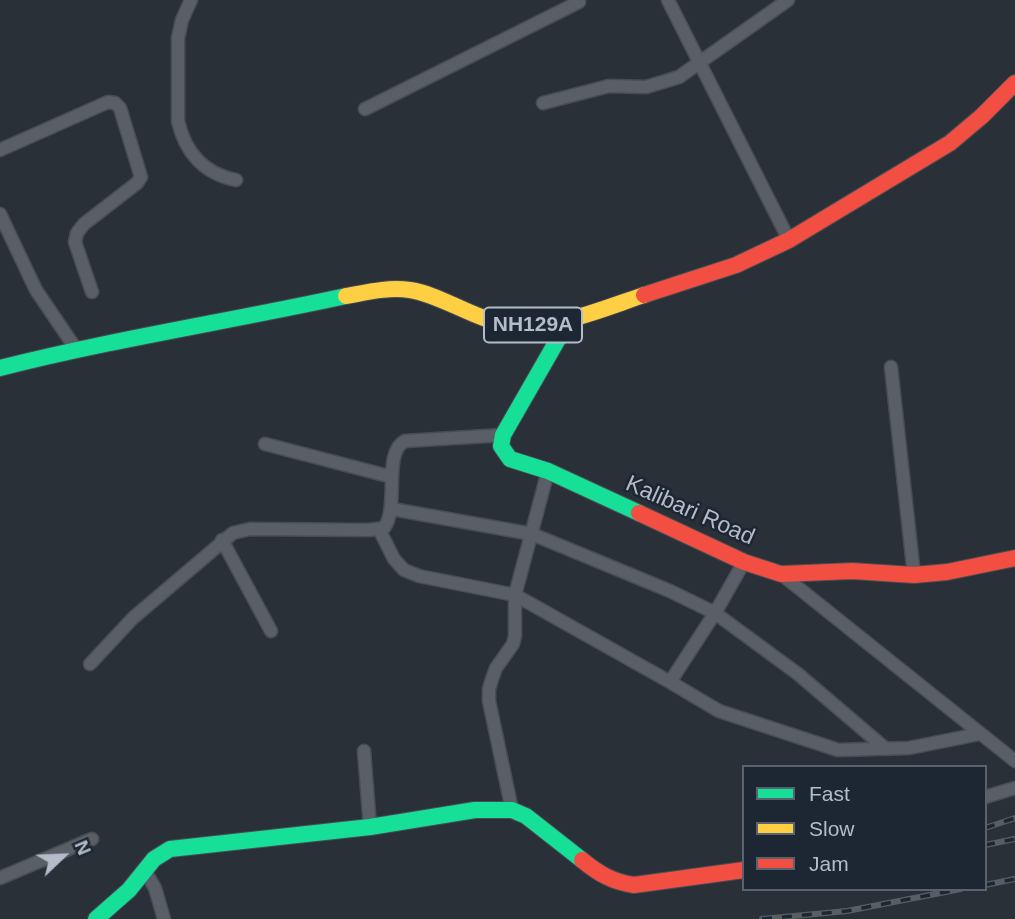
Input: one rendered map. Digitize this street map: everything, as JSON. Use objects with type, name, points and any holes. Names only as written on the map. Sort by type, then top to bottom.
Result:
[{"type":"main road","name":"NH129A","points":[[0,368],[76,349],[242,319],[380,289],[412,290],[486,318],[515,325],[569,320],[736,265],[789,240],[950,143],[1015,83]]},
{"type":"main road","points":[[503,435],[569,320]]},
{"type":"main road","name":"Kalibari Road","points":[[503,435],[501,446],[510,459],[548,471],[744,562],[781,574],[852,571],[914,575],[947,572],[1015,558]]},
{"type":"main road","points":[[96,919],[129,890],[154,859],[170,849],[370,827],[475,810],[512,810],[526,816],[597,872],[616,882],[634,885],[742,870]]},
{"type":"street","points":[[191,0],[178,38],[180,130],[186,146],[204,166],[213,173],[236,180]]},
{"type":"street","points":[[668,0],[789,240]]},
{"type":"street","points":[[543,103],[608,86],[646,87],[680,77],[788,0]]},
{"type":"street","points":[[365,109],[580,1]]},
{"type":"street","points":[[0,150],[108,102],[115,103],[120,108],[141,177],[137,183],[83,224],[77,233],[75,242],[92,292]]},
{"type":"street","points":[[0,214],[36,290],[76,349]]},
{"type":"street","points":[[891,367],[914,575]]},
{"type":"street","points":[[90,664],[132,618],[233,533],[250,529],[379,529],[387,524],[391,509],[395,452],[399,444],[405,441],[503,435]]},
{"type":"street","points":[[265,444],[392,477]]},
{"type":"street","points":[[512,810],[489,701],[489,689],[496,667],[513,644],[515,596],[548,471]]},
{"type":"street","points":[[391,509],[532,534],[670,591],[715,613],[798,674],[886,749]]},
{"type":"street","points":[[379,529],[394,559],[404,570],[419,576],[515,596],[719,711],[838,750],[931,745],[979,734]]},
{"type":"street","points":[[222,540],[271,631]]},
{"type":"street","points":[[670,682],[744,562]]},
{"type":"street","points":[[781,574],[1015,761]]},
{"type":"street","points":[[364,751],[370,827]]},
{"type":"street","points":[[987,796],[1015,788]]},
{"type":"street","points":[[0,878],[92,839]]},
{"type":"street","points":[[145,872],[155,888],[164,919]]},
{"type":"railway","points":[[987,827],[1015,818]]},
{"type":"railway","points":[[987,845],[1015,839]]},
{"type":"railway","points":[[987,885],[1015,879]]},
{"type":"railway","points":[[762,919],[847,911],[951,891]]},
{"type":"traffic: fast","points":[[0,368],[346,296]]},
{"type":"traffic: fast","points":[[569,320],[503,435],[501,446],[510,459],[548,471],[639,513]]},
{"type":"traffic: fast","points":[[96,919],[129,890],[154,859],[170,849],[370,827],[475,810],[512,810],[526,816],[582,860]]},
{"type":"traffic: slow","points":[[346,296],[386,290],[410,290],[435,297],[486,319],[513,325],[530,325],[579,317],[644,295]]},
{"type":"traffic: jam","points":[[644,295],[736,265],[789,240],[950,143],[1015,83]]},
{"type":"traffic: jam","points":[[639,513],[744,562],[781,574],[852,571],[914,575],[947,572],[1015,558]]},
{"type":"traffic: jam","points":[[582,860],[607,877],[634,885],[742,870]]}]
